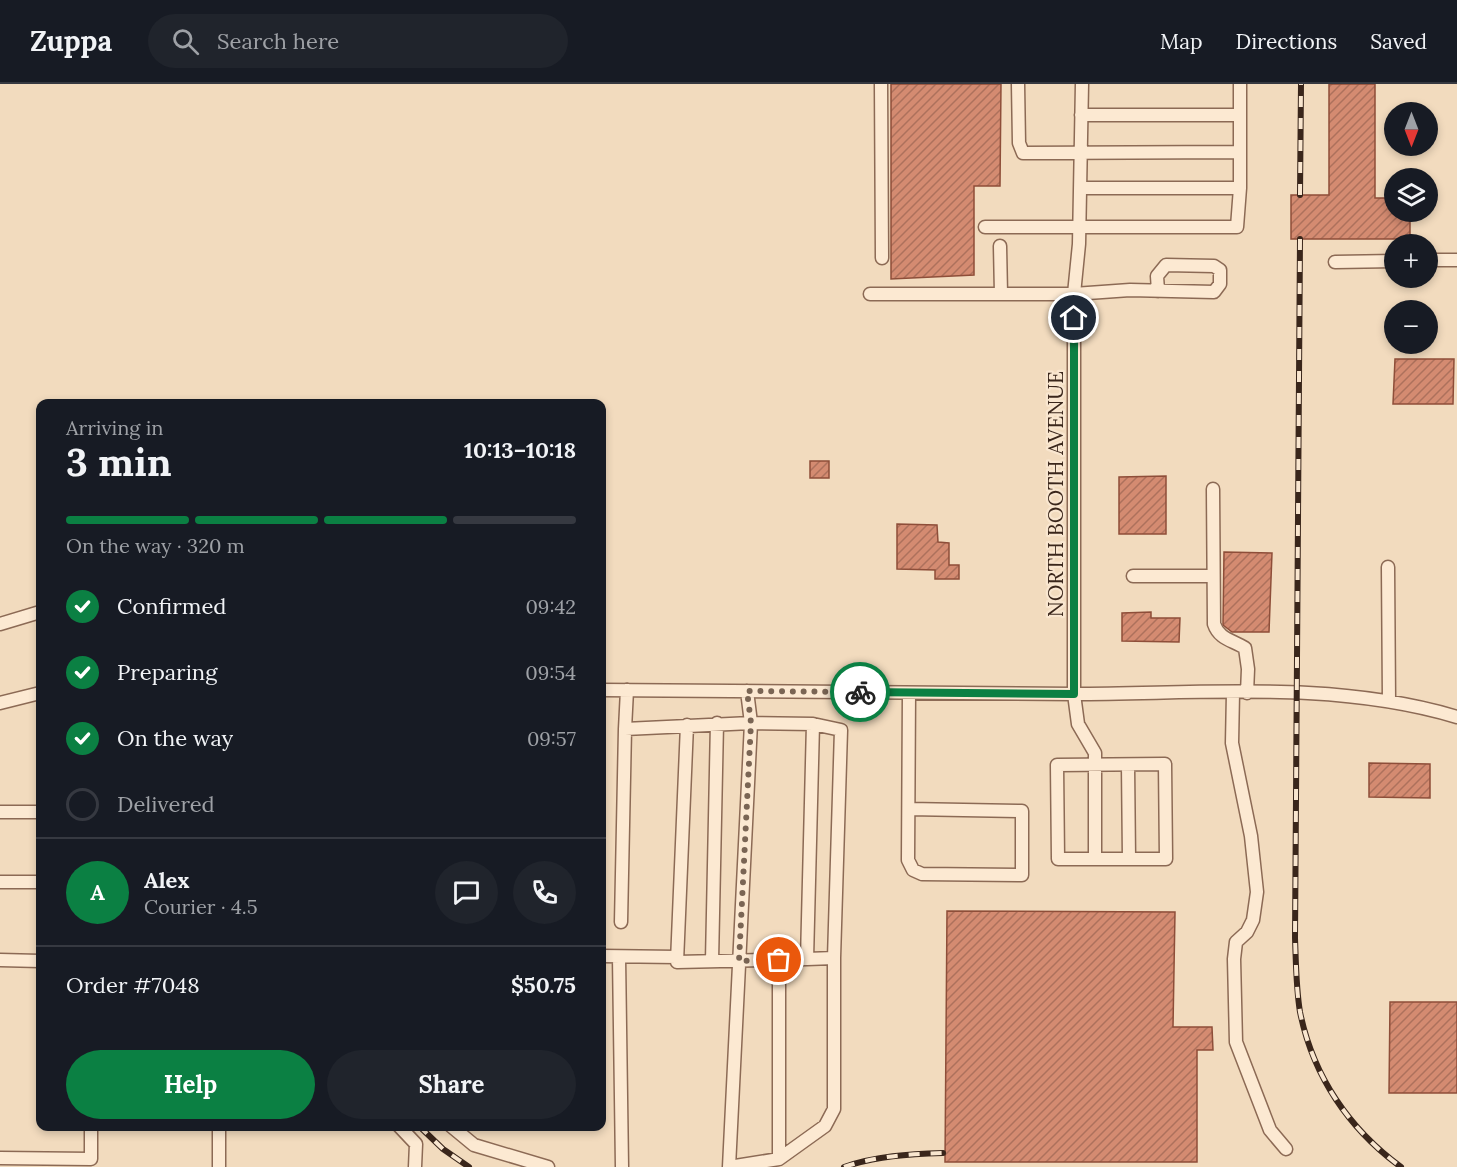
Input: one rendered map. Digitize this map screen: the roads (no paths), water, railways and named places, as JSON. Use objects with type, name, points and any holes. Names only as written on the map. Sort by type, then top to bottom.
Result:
[{"type":"street","points":[[881,84],[882,258]]},
{"type":"street","points":[[1018,84],[1019,143],[1023,153],[1240,152]]},
{"type":"street","name":"NORTH BOOTH AVENUE","points":[[1082,84],[1079,228],[1074,294],[1074,694],[1078,724],[1095,753],[1095,859]]},
{"type":"street","points":[[986,227],[1237,227],[1240,188],[1240,84]]},
{"type":"street","points":[[1081,114],[1240,115]]},
{"type":"street","points":[[1080,188],[1240,188]]},
{"type":"street","points":[[1000,246],[1001,294]]},
{"type":"street","points":[[1438,260],[1457,260]]},
{"type":"street","points":[[1335,262],[1384,261]]},
{"type":"street","points":[[870,294],[1074,294],[1130,290],[1158,291],[1214,292],[1220,284],[1221,270],[1214,266],[1166,266],[1157,276],[1158,291]]},
{"type":"street","points":[[1213,489],[1214,624],[1216,631],[1222,637],[1245,648],[1248,669],[1247,693]]},
{"type":"street","points":[[1388,567],[1389,701]]},
{"type":"street","points":[[1133,576],[1213,576]]},
{"type":"street","points":[[0,624],[36,613]]},
{"type":"street","points":[[606,690],[1074,694],[1296,692],[1389,701],[1457,717]]},
{"type":"street","points":[[621,921],[627,690]]},
{"type":"street","points":[[625,729],[751,723],[813,724],[841,730],[834,958],[834,1109],[825,1126],[779,1159],[729,1167],[751,723],[747,691]]},
{"type":"street","points":[[909,693],[908,860],[913,870],[922,874],[1022,875],[1022,811],[909,809]]},
{"type":"street","points":[[1233,693],[1232,743],[1251,836],[1257,892],[1253,920],[1247,932],[1236,942],[1234,959],[1236,1042],[1270,1130],[1286,1149]]},
{"type":"street","points":[[0,703],[36,694]]},
{"type":"street","points":[[712,961],[717,723]]},
{"type":"street","points":[[807,959],[813,724]]},
{"type":"street","points":[[687,725],[677,962],[834,958]]},
{"type":"street","points":[[1165,764],[1166,859],[1058,859],[1057,765],[1128,765],[1165,764]]},
{"type":"street","points":[[1128,765],[1129,859]]},
{"type":"street","points":[[0,812],[36,812]]},
{"type":"street","points":[[0,882],[36,882]]},
{"type":"street","points":[[606,957],[677,957]]},
{"type":"street","points":[[619,957],[622,1167]]},
{"type":"street","points":[[0,960],[36,961]]},
{"type":"street","points":[[779,960],[779,1159]]},
{"type":"street","points":[[0,1158],[91,1159],[91,1131]]},
{"type":"street","points":[[219,1131],[219,1167]]},
{"type":"street","points":[[404,1131],[416,1144],[415,1167]]},
{"type":"street","points":[[457,1131],[474,1145],[548,1167]]},
{"type":"railway","points":[[1300,195],[1301,84]]},
{"type":"railway","points":[[1300,239],[1295,938],[1298,994],[1306,1035],[1324,1079],[1336,1099],[1365,1136],[1401,1167]]},
{"type":"railway","points":[[424,1131],[443,1149],[469,1167]]},
{"type":"railway","points":[[844,1167],[893,1156],[943,1153]]}]
